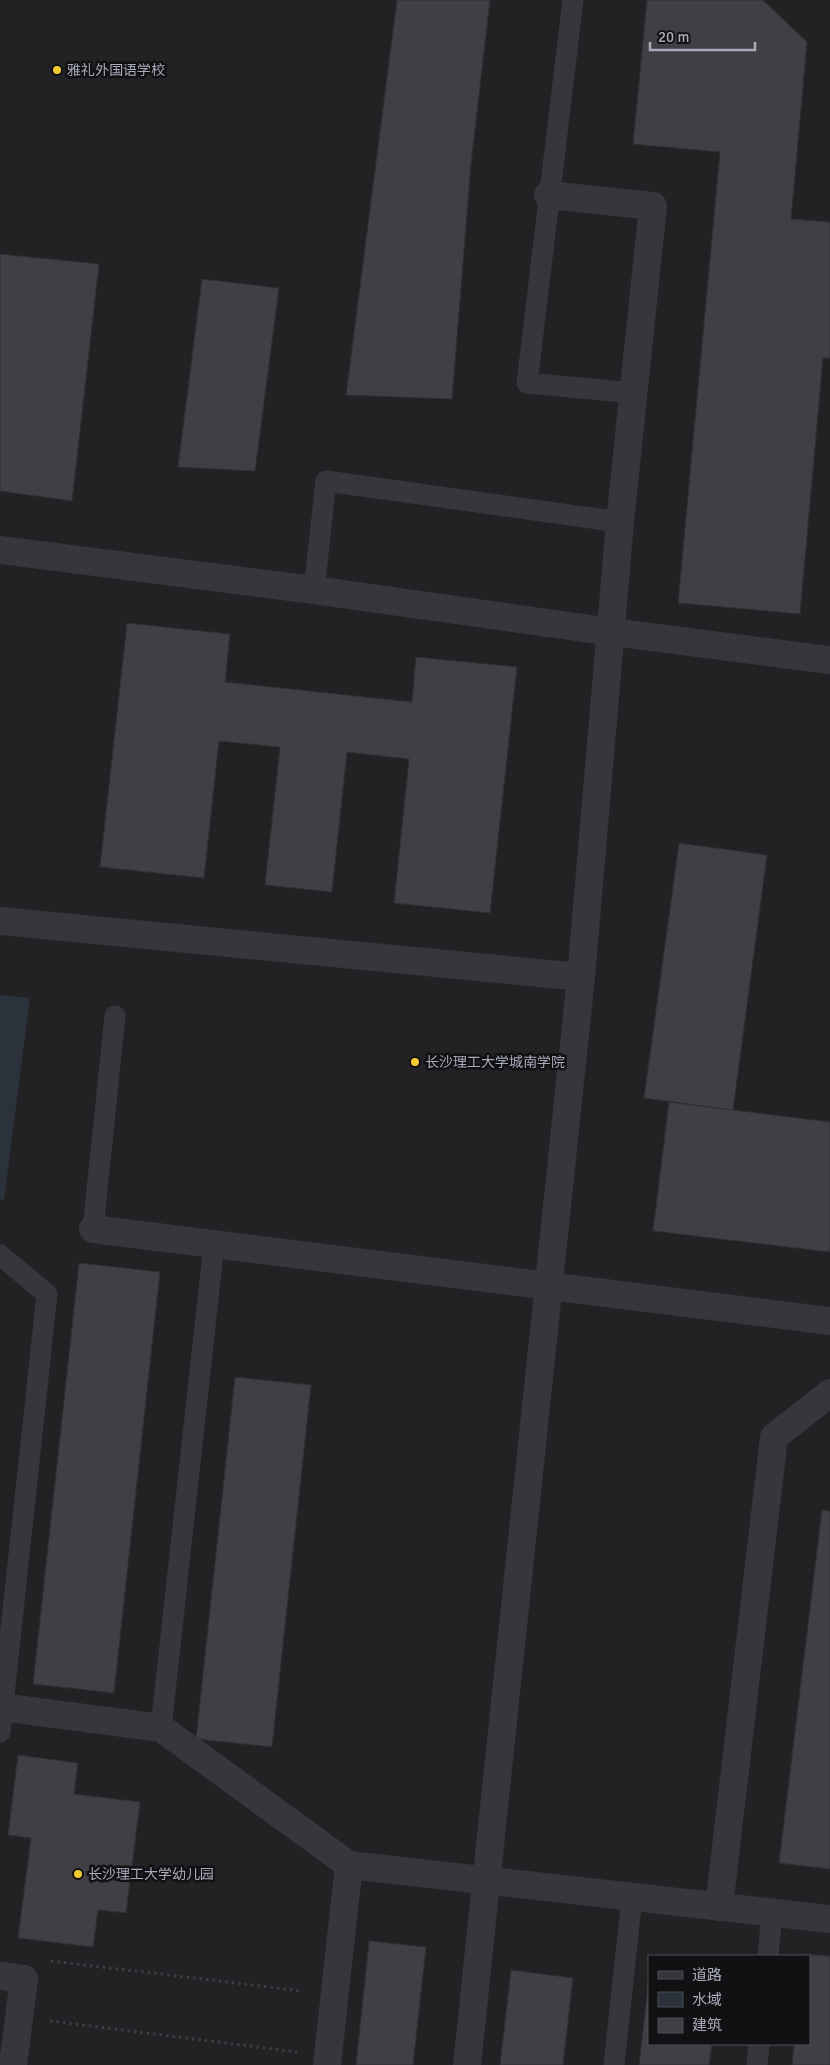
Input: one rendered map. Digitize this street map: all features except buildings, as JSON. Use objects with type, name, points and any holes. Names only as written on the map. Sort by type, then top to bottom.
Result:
[{"type":"street","points":[[467,2065],[581,977],[620,522],[653,206],[548,195]]},
{"type":"street","points":[[0,550],[314,590],[612,632],[830,660]]},
{"type":"street","points":[[0,921],[581,977]]},
{"type":"street","points":[[93,1229],[830,1321]]},
{"type":"street","points":[[719,1907],[774,1438],[830,1393]]},
{"type":"street","points":[[1,1716],[161,1728],[349,1865],[830,1920]]},
{"type":"street","points":[[327,2060],[349,1865]]},
{"type":"street","points":[[12,1978],[19,2017],[13,2065]]},
{"type":"lane","points":[[573,0],[526,382],[634,393]]},
{"type":"lane","points":[[314,590],[326,481],[620,522]]},
{"type":"lane","points":[[93,1229],[115,1016]]},
{"type":"lane","points":[[161,1728],[214,1244]]},
{"type":"lane","points":[[0,1255],[47,1294],[1,1716]]},
{"type":"lane","points":[[614,2065],[632,1897]]},
{"type":"lane","points":[[768,1955],[772,1913]]},
{"type":"lane","points":[[757,2065],[759,2045]]},
{"type":"path","points":[[12,1978],[26,1958],[334,1995]]},
{"type":"path","points":[[19,2017],[327,2060]]},
{"type":"shaded area","name":"长沙理工大学城南学院","points":[[0,0],[830,0],[830,2065],[0,2065]]},
{"type":"water","points":[[0,995],[30,998],[4,1200],[0,1199]]},
{"type":"place","name":"雅礼外国语学校","points":[[57,70]]},
{"type":"place","name":"长沙理工大学城南学院","points":[[415,1062]]},
{"type":"place","name":"长沙理工大学幼儿园","points":[[78,1874]]}]
